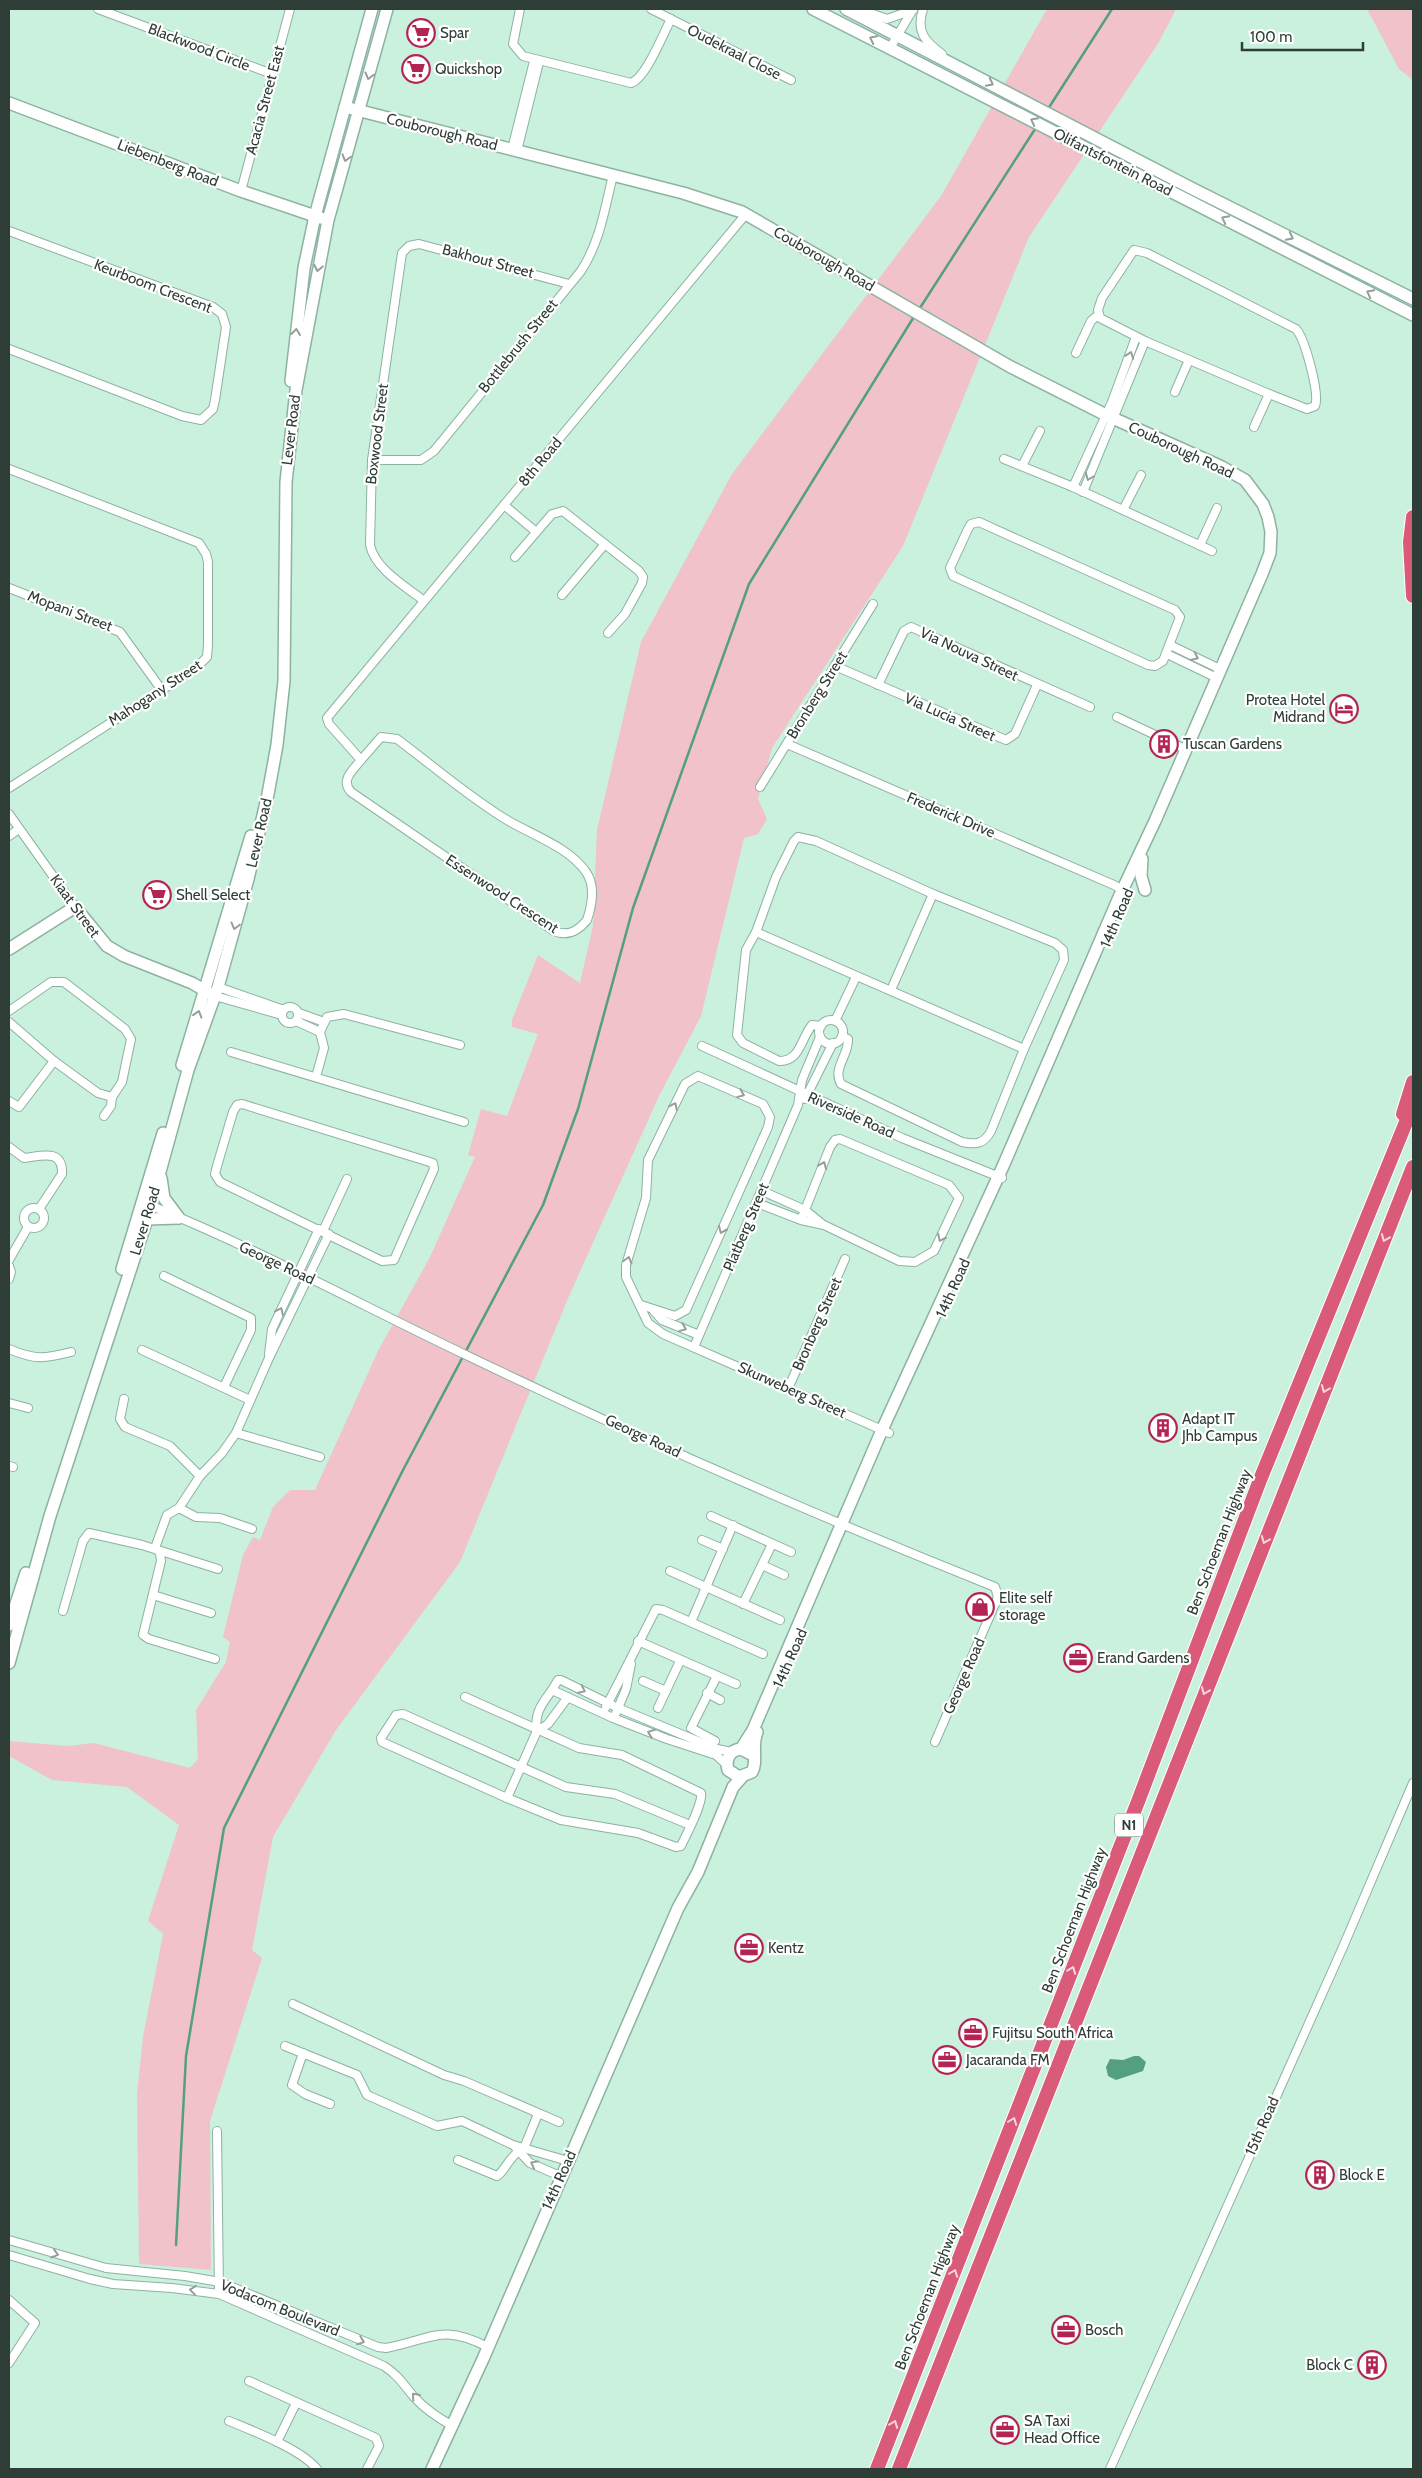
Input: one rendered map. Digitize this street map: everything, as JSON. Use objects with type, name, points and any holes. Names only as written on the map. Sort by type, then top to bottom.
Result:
[{"type":"highway","points":[[1413,517],[1410,542],[1413,596]]},
{"type":"highway","points":[[1383,1182],[1413,1082]]},
{"type":"highway","name":"Ben Schoeman Highway","points":[[877,2469],[1143,1790],[1260,1480],[1413,1105]]},
{"type":"highway","name":"N1","points":[[899,2469],[1413,1167]]},
{"type":"highway","points":[[1403,1193],[1413,1171]]},
{"type":"main road","name":"Lever Road","points":[[9,1663],[50,1516],[147,1219],[147,1204],[161,1169],[263,794],[278,712],[283,466],[303,277],[315,216],[372,9]]},
{"type":"main road","name":"Lever Road","points":[[9,1625],[147,1204],[211,990],[248,879],[277,745],[284,681],[287,465],[296,390],[328,220],[387,9]]},
{"type":"main road","name":"Olifantsfontein Road","points":[[813,9],[1413,315]]},
{"type":"main road","name":"Olifantsfontein Road","points":[[846,9],[1413,299]]},
{"type":"main road","name":"Liebenberg Road","points":[[9,103],[241,191],[328,220]]},
{"type":"main road","name":"Couborough Road","points":[[345,107],[683,193],[746,214],[1009,366],[1110,417],[1222,466],[1244,480],[1263,504]]},
{"type":"main road","name":"14th Road","points":[[753,1755],[755,1737],[846,1525],[1001,1177],[1270,552],[1271,532],[1263,504]]},
{"type":"main road","name":"14th Road","points":[[1124,888],[1142,859],[1155,821]]},
{"type":"main road","points":[[1142,859],[1141,876],[1145,890]]},
{"type":"main road","name":"Kiaat Street","points":[[75,907],[102,942],[115,951],[211,990]]},
{"type":"main road","points":[[9,949],[75,907]]},
{"type":"main road","points":[[161,1169],[163,1195],[178,1218]]},
{"type":"main road","points":[[147,1219],[158,1216],[178,1218]]},
{"type":"main road","name":"14th Road","points":[[736,1750],[754,1730],[846,1525]]},
{"type":"main road","points":[[736,1750],[753,1755],[754,1768],[748,1775],[742,1777],[735,1776],[728,1768],[736,1750]]},
{"type":"main road","name":"14th Road","points":[[686,1892],[693,1868],[728,1785],[728,1768]]},
{"type":"main road","name":"14th Road","points":[[432,2469],[488,2347],[560,2176],[686,1892],[698,1872],[733,1787],[742,1777]]},
{"type":"street","name":"Blackwood Circle","points":[[98,9],[272,74]]},
{"type":"street","name":"Acacia Street East","points":[[241,191],[290,9]]},
{"type":"street","points":[[520,9],[513,44],[523,56],[624,82],[636,81],[643,73],[671,19]]},
{"type":"street","name":"Oudekraal Close","points":[[651,9],[791,80]]},
{"type":"street","points":[[859,9],[887,19],[913,10]]},
{"type":"street","points":[[908,19],[922,9]]},
{"type":"street","points":[[922,9],[919,28],[925,40],[967,71]]},
{"type":"street","points":[[890,48],[913,10]]},
{"type":"street","points":[[515,150],[537,61]]},
{"type":"street","name":"Bottlebrush Street","points":[[372,460],[421,460],[434,451],[581,271],[593,250],[613,175]]},
{"type":"street","name":"8th Road","points":[[361,760],[327,721],[328,714],[746,214]]},
{"type":"street","name":"Keurboom Crescent","points":[[9,232],[213,307],[222,314],[226,327],[213,409],[201,420],[182,416],[9,349]]},
{"type":"street","name":"Bakhout Street","points":[[406,247],[414,244],[434,247],[569,284]]},
{"type":"street","name":"Boxwood Street","points":[[406,247],[400,257],[372,460],[370,509],[372,552],[382,566],[423,600]]},
{"type":"street","points":[[1138,250],[1299,331],[1318,396],[1315,406],[1307,408],[1269,394],[1136,337],[1105,322],[1098,315],[1098,307],[1131,253],[1138,250]]},
{"type":"street","points":[[1076,353],[1091,321],[1098,315]]},
{"type":"street","points":[[1083,492],[1101,449],[1136,337]]},
{"type":"street","points":[[1123,383],[1145,341]]},
{"type":"street","points":[[1175,392],[1189,360]]},
{"type":"street","points":[[1254,427],[1269,394]]},
{"type":"street","points":[[1073,487],[1092,445],[1110,417]]},
{"type":"street","points":[[1022,466],[1040,431]]},
{"type":"street","points":[[1092,445],[1101,449]]},
{"type":"street","points":[[1004,459],[1073,487],[1212,551]]},
{"type":"street","name":"Mahogany Street","points":[[9,469],[194,540],[202,546],[208,562],[208,654],[204,662],[9,788]]},
{"type":"street","points":[[1123,510],[1141,475]]},
{"type":"street","points":[[504,505],[535,532]]},
{"type":"street","points":[[1200,545],[1217,508]]},
{"type":"street","points":[[514,557],[554,512],[563,511],[606,544],[639,571],[643,580],[625,614],[608,633]]},
{"type":"street","points":[[979,522],[1170,607],[1180,617],[1166,654],[1160,664],[1148,665],[953,576],[950,568],[971,524],[979,522]]},
{"type":"street","points":[[562,595],[606,544]]},
{"type":"street","name":"Mopani Street","points":[[9,588],[120,632],[161,690]]},
{"type":"street","name":"Bronberg Street","points":[[760,787],[873,604]]},
{"type":"street","name":"Via Nouva Street","points":[[878,685],[904,631],[912,628],[1036,685],[1090,707]]},
{"type":"street","points":[[1170,645],[1218,673]]},
{"type":"street","points":[[1166,654],[1218,673]]},
{"type":"street","name":"Via Lucia Street","points":[[835,666],[1006,740],[1015,734],[1036,685]]},
{"type":"street","points":[[1117,717],[1185,749]]},
{"type":"street","name":"Essenwood Crescent","points":[[381,737],[397,739],[506,820],[572,857],[590,879],[592,894],[587,920],[570,933],[564,935],[554,931],[351,792],[346,786],[346,781],[361,760],[381,737]]},
{"type":"street","name":"Frederick Drive","points":[[787,744],[1124,888]]},
{"type":"street","name":"Kiaat Street","points":[[9,814],[75,907]]},
{"type":"street","points":[[9,836],[19,829]]},
{"type":"street","points":[[821,1026],[812,1025],[795,1055],[786,1061],[779,1061],[739,1039],[737,1025],[746,953],[756,932],[776,877],[794,841],[801,836],[1062,948],[1064,960],[1024,1048],[988,1138],[976,1144],[962,1142],[841,1084],[838,1071],[848,1045],[848,1039],[842,1036]]},
{"type":"street","points":[[891,990],[933,894]]},
{"type":"street","points":[[756,932],[1024,1048]]},
{"type":"street","points":[[835,1020],[856,976]]},
{"type":"street","points":[[9,1012],[51,982],[64,982],[125,1029],[130,1036],[132,1044],[122,1082],[112,1097],[111,1106],[104,1116]]},
{"type":"street","name":"Kiaat Street","points":[[211,990],[283,1012]]},
{"type":"street","points":[[320,1032],[297,1017],[292,1007],[283,1012],[289,1023],[297,1017],[324,1022]]},
{"type":"street","points":[[316,1077],[324,1048],[320,1032],[324,1022],[330,1015],[344,1014],[460,1045]]},
{"type":"street","points":[[833,1044],[825,1042],[820,1037],[821,1026],[827,1021],[835,1020]]},
{"type":"street","points":[[808,1096],[833,1044],[842,1036],[843,1029],[835,1020]]},
{"type":"street","points":[[9,1022],[54,1061],[98,1093],[112,1097]]},
{"type":"street","name":"Platberg Street","points":[[694,1347],[798,1105],[799,1092],[807,1066],[820,1037]]},
{"type":"street","name":"Riverside Road","points":[[702,1046],[902,1138],[1001,1177]]},
{"type":"street","points":[[231,1052],[464,1122]]},
{"type":"street","points":[[9,1101],[19,1107],[54,1061]]},
{"type":"street","points":[[807,1066],[819,1072]]},
{"type":"street","name":"Skurweberg Street","points":[[654,1311],[675,1316],[686,1310],[768,1127],[770,1117],[768,1111],[758,1100],[698,1076],[685,1084],[648,1160],[646,1198],[625,1272],[652,1327],[886,1432]]},
{"type":"street","name":"Platberg Street","points":[[798,1105],[808,1096]]},
{"type":"street","points":[[237,1105],[246,1105],[433,1163],[434,1169],[394,1260],[382,1261],[324,1232],[218,1180],[216,1166],[233,1112],[237,1105]]},
{"type":"street","points":[[756,1203],[801,1220],[824,1226],[899,1261],[916,1262],[934,1251],[959,1198],[949,1185],[840,1139],[830,1146],[801,1220]]},
{"type":"street","points":[[9,1148],[24,1158],[52,1154],[56,1157],[62,1169],[62,1174],[39,1210]]},
{"type":"street","points":[[155,1548],[166,1517],[179,1508],[200,1476],[222,1453],[236,1433],[307,1277],[347,1179]]},
{"type":"street","points":[[762,1191],[805,1210],[824,1226]]},
{"type":"street","name":"George Road","points":[[147,1204],[298,1272],[469,1356],[727,1475],[995,1587],[998,1591],[998,1597],[935,1742]]},
{"type":"street","points":[[29,1209],[39,1210],[44,1219],[41,1225],[35,1228],[28,1227],[24,1221],[24,1214],[29,1209]]},
{"type":"street","points":[[9,1260],[28,1227]]},
{"type":"street","points":[[269,1358],[272,1329],[298,1272],[324,1232]]},
{"type":"street","name":"Bronberg Street","points":[[788,1389],[845,1260]]},
{"type":"street","points":[[9,1266],[12,1272],[9,1279]]},
{"type":"street","points":[[164,1276],[251,1318],[251,1330],[224,1387]]},
{"type":"street","points":[[641,1305],[654,1311],[662,1320],[699,1335]]},
{"type":"street","points":[[9,1349],[36,1359],[71,1352]]},
{"type":"street","points":[[142,1350],[250,1400]]},
{"type":"street","points":[[124,1399],[120,1415],[122,1425],[170,1446],[200,1476]]},
{"type":"street","points":[[9,1403],[28,1408]]},
{"type":"street","points":[[236,1433],[320,1457]]},
{"type":"street","points":[[179,1508],[196,1517],[220,1518],[252,1529]]},
{"type":"street","points":[[711,1516],[791,1552]]},
{"type":"street","points":[[691,1622],[733,1525]]},
{"type":"street","points":[[63,1612],[88,1534],[92,1533],[155,1548],[218,1569]]},
{"type":"street","points":[[702,1540],[723,1549]]},
{"type":"street","points":[[743,1604],[772,1544]]},
{"type":"street","points":[[155,1548],[160,1553],[161,1561],[143,1635],[149,1639],[215,1659]]},
{"type":"street","points":[[762,1565],[784,1576]]},
{"type":"street","points":[[670,1571],[780,1620]]},
{"type":"street","points":[[153,1595],[211,1613]]},
{"type":"street","points":[[604,1713],[631,1660],[638,1641],[656,1609],[663,1610],[763,1654]]},
{"type":"street","points":[[638,1641],[736,1684]]},
{"type":"street","points":[[613,1718],[626,1690],[631,1660]]},
{"type":"street","points":[[658,1708],[680,1661]]},
{"type":"street","points":[[716,1676],[691,1728],[716,1741]]},
{"type":"street","points":[[507,1798],[537,1731],[535,1720],[537,1712],[560,1680],[618,1708],[673,1726],[717,1749],[736,1750]]},
{"type":"street","points":[[643,1681],[666,1691]]},
{"type":"street","points":[[552,1690],[613,1718],[667,1739],[716,1755],[728,1768]]},
{"type":"street","points":[[707,1693],[720,1700]]},
{"type":"street","points":[[464,1697],[579,1748],[622,1755],[701,1793],[702,1799],[681,1846],[678,1847],[638,1833],[561,1820],[383,1744],[381,1738],[396,1715],[399,1714],[566,1787],[615,1794],[690,1825]]},
{"type":"street","points":[[537,1731],[548,1724],[568,1697]]},
{"type":"street","points":[[667,1739],[673,1726]]},
{"type":"street","name":"15th Road","points":[[1110,2469],[1340,1954],[1413,1783]]},
{"type":"street","points":[[293,2004],[444,2075],[464,2081],[559,2122]]},
{"type":"street","points":[[285,2046],[357,2075],[367,2095],[437,2126],[462,2121],[519,2148],[568,2161]]},
{"type":"street","points":[[303,2053],[292,2085],[305,2094],[330,2104]]},
{"type":"street","points":[[458,2160],[497,2176],[501,2174],[508,2160],[519,2148],[538,2114]]},
{"type":"street","points":[[217,2131],[219,2294]]},
{"type":"street","points":[[519,2148],[530,2163],[560,2176]]},
{"type":"street","name":"Vodacom Boulevard","points":[[9,2240],[106,2268],[185,2276],[220,2282],[378,2346],[393,2347],[444,2333],[466,2336],[488,2347]]},
{"type":"street","name":"Vodacom Boulevard","points":[[9,2255],[90,2280],[219,2294],[384,2366],[397,2375],[413,2396],[432,2414],[452,2426]]},
{"type":"street","points":[[9,2300],[35,2323],[11,2353],[9,2363]]},
{"type":"street","points":[[249,2381],[376,2438],[379,2446],[367,2469]]},
{"type":"street","points":[[277,2442],[296,2403]]},
{"type":"street","points":[[229,2421],[277,2442],[317,2469]]},
{"type":"shaded area","points":[[1047,9],[1176,9],[1159,42],[1029,237],[903,546],[772,748],[758,799],[767,819],[758,834],[744,838],[701,1016],[659,1096],[569,1296],[460,1562],[336,1730],[273,1837],[252,1950],[262,1958],[210,2121],[211,2270],[139,2264],[137,2094],[143,2037],[163,1934],[148,1921],[179,1825],[127,1787],[52,1780],[9,1756],[9,1741],[68,1746],[94,1743],[190,1768],[198,1759],[196,1710],[226,1662],[230,1642],[223,1637],[243,1555],[253,1537],[260,1540],[273,1507],[290,1490],[315,1490],[379,1349],[429,1259],[475,1157],[468,1155],[481,1109],[507,1116],[538,1034],[512,1027],[512,1020],[538,955],[580,983],[593,926],[597,830],[641,642],[732,474],[941,196]]},
{"type":"shaded area","points":[[1367,9],[1413,9],[1413,80],[1399,69]]},
{"type":"shaded area","points":[[1139,2056],[1146,2062],[1143,2071],[1116,2080],[1108,2076],[1106,2067],[1110,2059],[1123,2060]]},
{"type":"waterway","points":[[1048,109],[1112,9]]},
{"type":"waterway","points":[[918,311],[1037,126]]},
{"type":"waterway","points":[[176,2245],[186,2056],[224,1828],[402,1472],[543,1205],[578,1109],[633,908],[749,584],[915,315]]},
{"type":"place","name":"Spar","points":[[421,33]]},
{"type":"place","name":"Quickshop","points":[[416,69]]},
{"type":"place","name":"Protea Hotel Midrand","points":[[1344,709]]},
{"type":"place","name":"Tuscan Gardens","points":[[1164,744]]},
{"type":"place","name":"Shell Select","points":[[157,895]]},
{"type":"place","name":"Adapt IT Jhb Campus","points":[[1163,1428]]},
{"type":"place","name":"Elite self storage","points":[[980,1607]]},
{"type":"place","name":"Erand Gardens","points":[[1078,1658]]},
{"type":"place","name":"Kentz","points":[[749,1948]]},
{"type":"place","name":"Fujitsu South Africa","points":[[973,2033]]},
{"type":"place","name":"Jacaranda FM","points":[[947,2060]]},
{"type":"place","name":"Block E","points":[[1320,2175]]},
{"type":"place","name":"Bosch","points":[[1066,2330]]},
{"type":"place","name":"Block C","points":[[1372,2365]]},
{"type":"place","name":"SA Taxi Head Office","points":[[1005,2430]]}]
